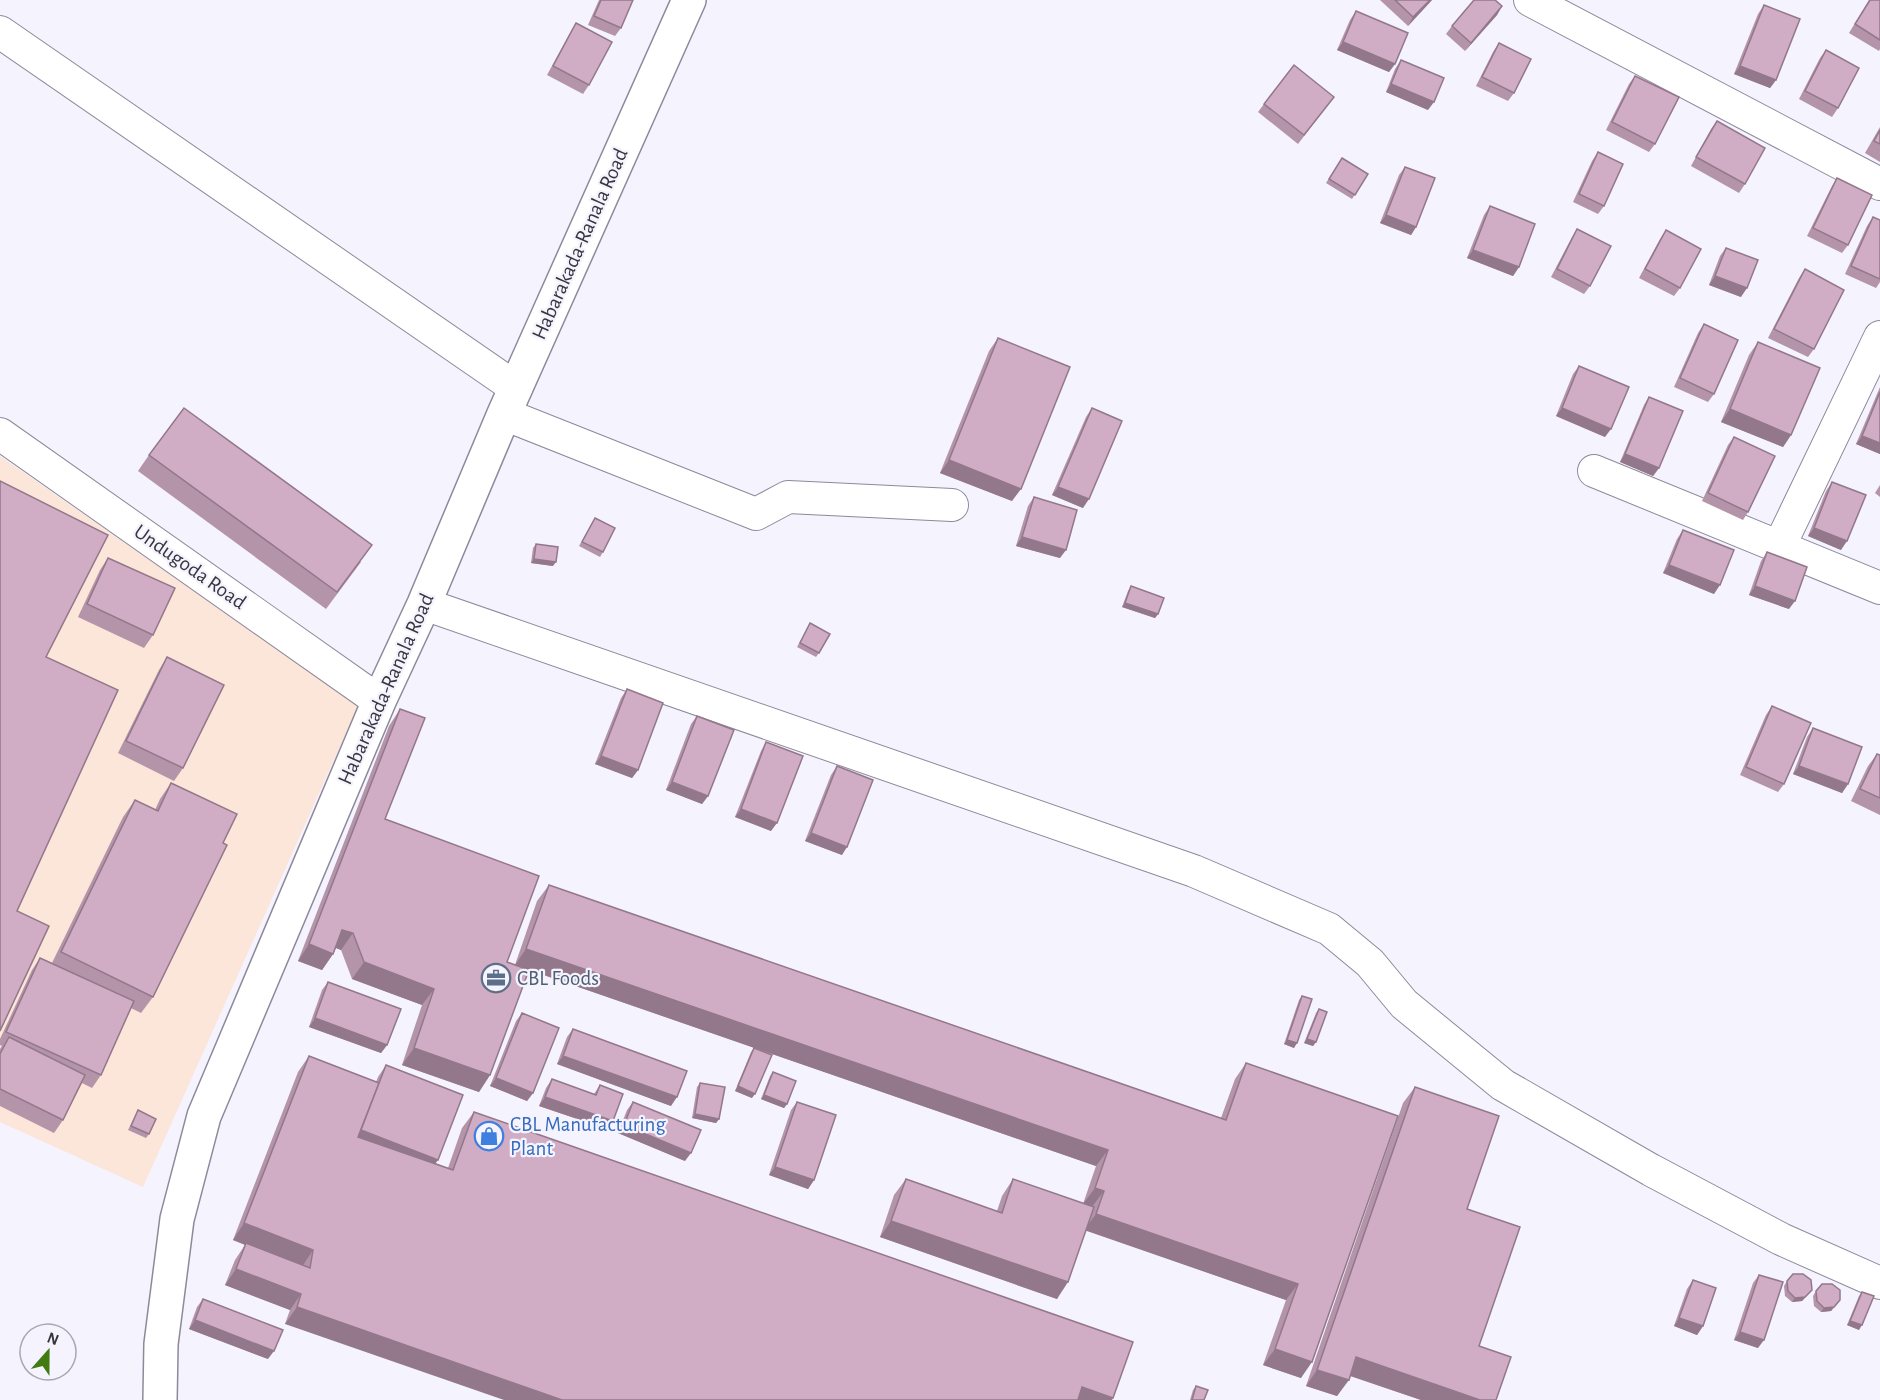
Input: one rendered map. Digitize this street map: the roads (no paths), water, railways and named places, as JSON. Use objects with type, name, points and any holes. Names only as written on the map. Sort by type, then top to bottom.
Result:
[{"type":"main road","name":"Habarakada-Ranala Road","points":[[160,1400],[161,1344],[177,1219],[204,1116],[379,700],[424,604],[510,401],[689,0]]},
{"type":"street","points":[[1530,0],[1880,184]]},
{"type":"street","points":[[0,32],[510,401],[756,514],[788,497],[952,505]]},
{"type":"street","points":[[1779,547],[1880,337]]},
{"type":"street","name":"Undugoda Road","points":[[0,434],[379,700]]},
{"type":"street","points":[[1594,471],[1880,588]]},
{"type":"street","points":[[424,604],[1194,872],[1329,929],[1370,963],[1404,1004],[1503,1085],[1651,1170],[1761,1228],[1880,1283]]},
{"type":"place","name":"CBL Foods","points":[[496,978]]},
{"type":"place","name":"CBL Manufacturing Plant","points":[[489,1136]]}]
